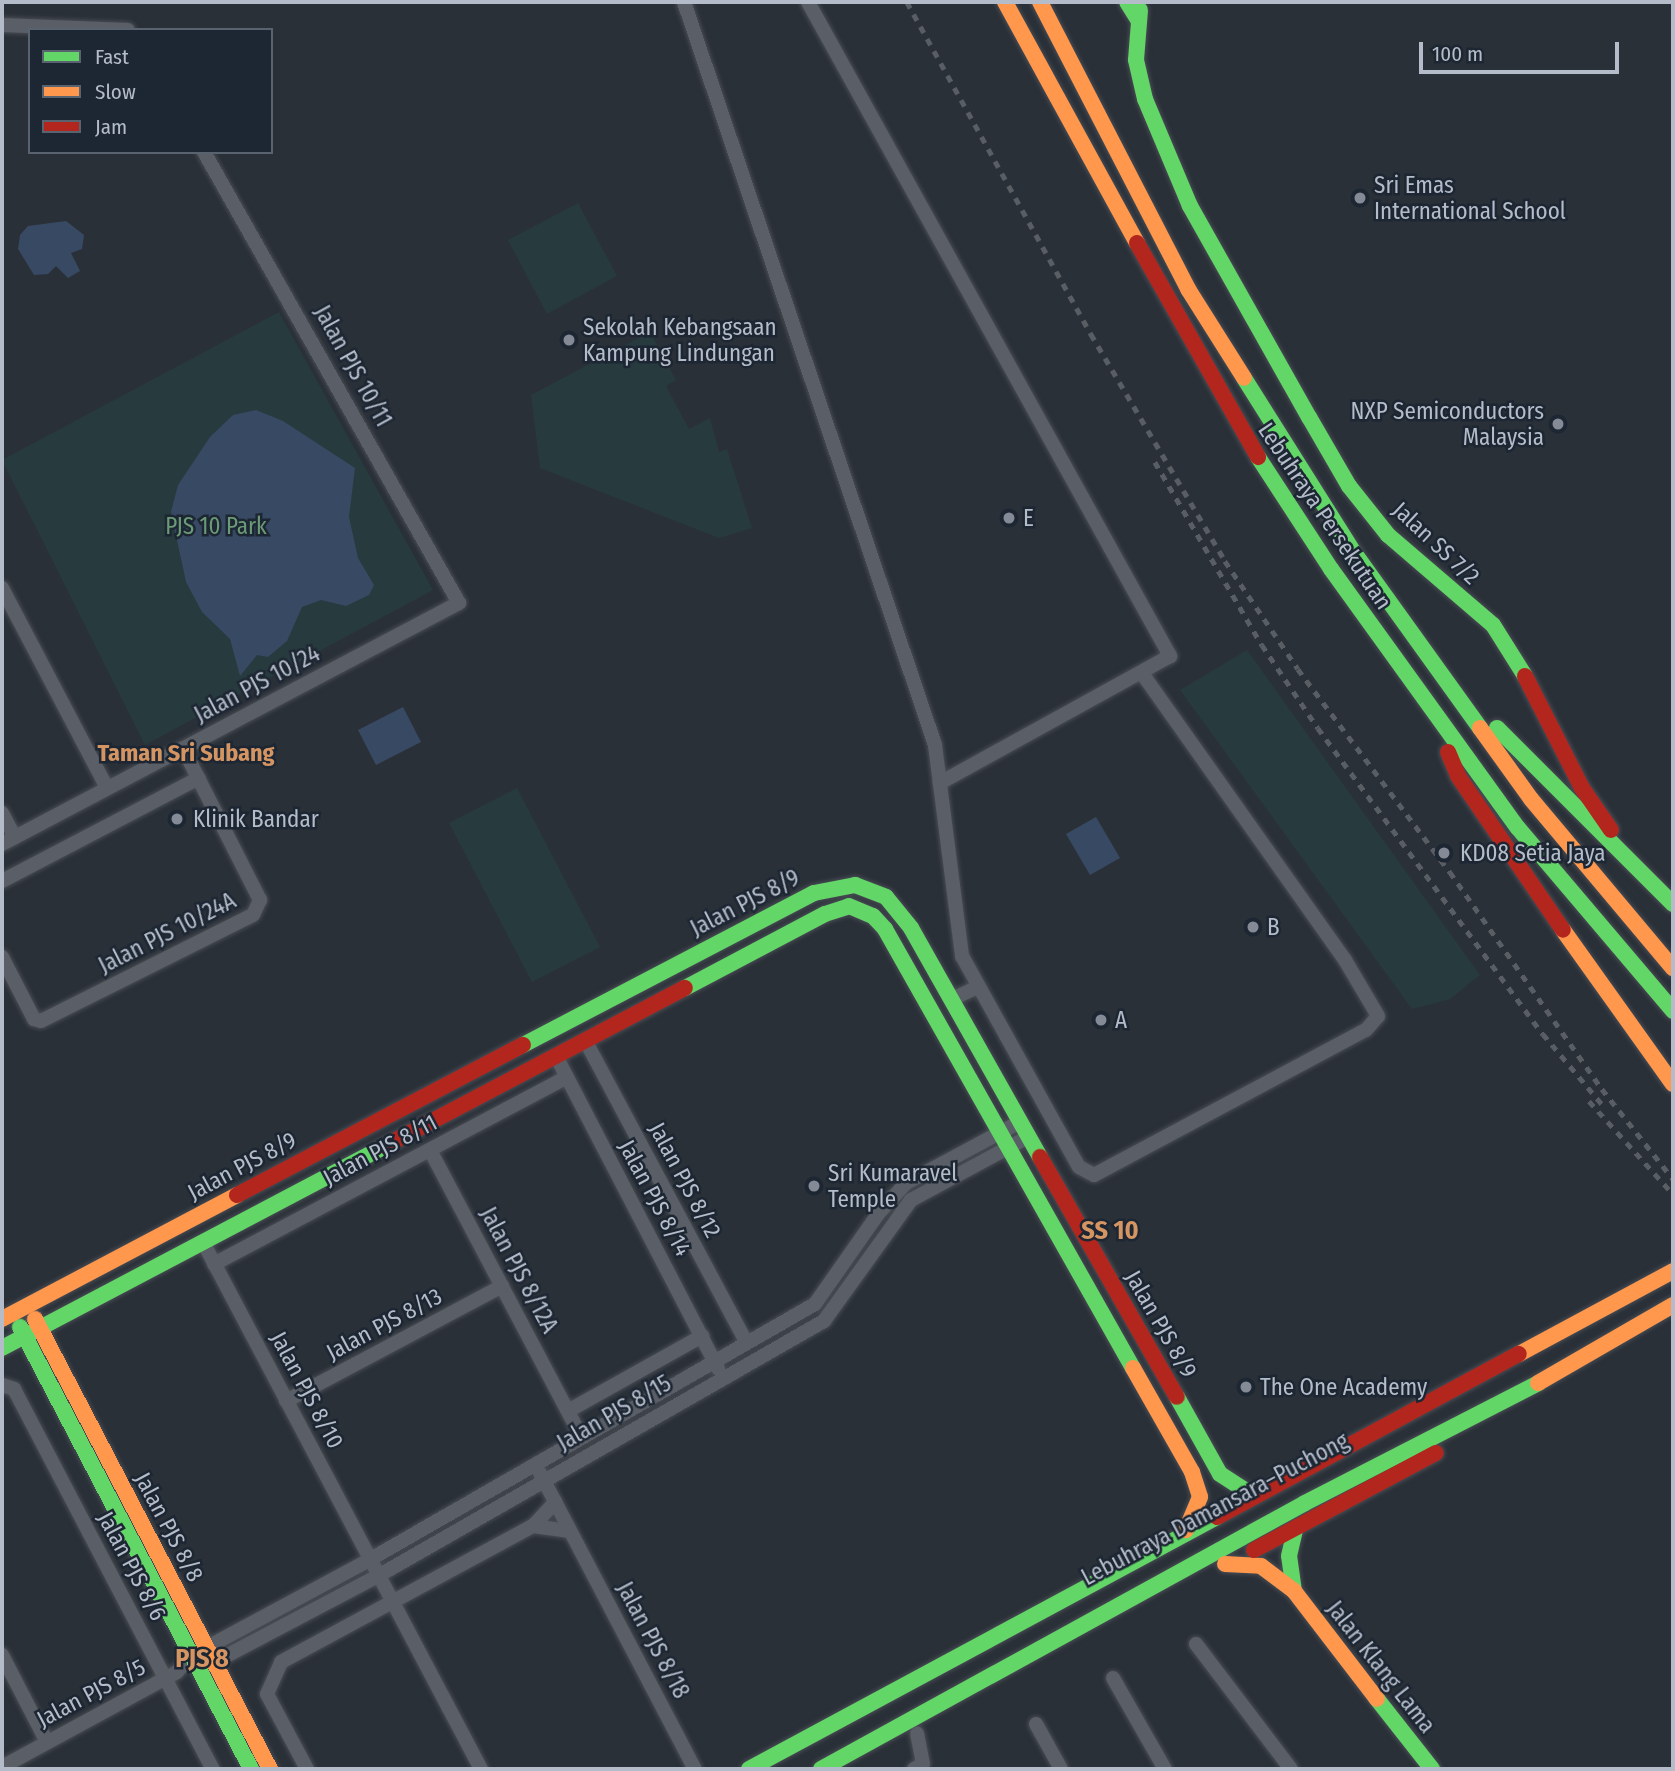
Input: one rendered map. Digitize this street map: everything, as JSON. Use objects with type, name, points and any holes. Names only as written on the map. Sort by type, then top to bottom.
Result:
[{"type":"main road","name":"Lebuhraya Persekutuan","points":[[1005,2],[1236,423],[1433,714],[1518,828],[1673,1012]]},
{"type":"main road","name":"Lebuhraya Persekutuan","points":[[1040,2],[1188,289],[1255,401],[1355,554],[1531,799],[1673,968]]},
{"type":"main road","points":[[1127,2],[1139,21]]},
{"type":"main road","name":"Jalan SS 7/2","points":[[1140,2],[1136,60],[1145,99],[1190,206],[1349,486],[1388,535],[1493,625],[1519,665],[1582,788],[1668,899]]},
{"type":"main road","points":[[1444,675],[1668,899]]},
{"type":"main road","points":[[1433,714],[1458,776],[1673,1084]]},
{"type":"main road","points":[[844,885],[857,907]]},
{"type":"main road","name":"Jalan PJS 8/9","points":[[14,1312],[814,893],[844,885],[871,889],[898,909],[952,999],[1220,1474],[1254,1496]]},
{"type":"main road","name":"Jalan PJS 8/9","points":[[2,1348],[837,908],[857,907],[885,929],[1198,1484],[1198,1507],[1186,1530]]},
{"type":"main road","points":[[673,966],[685,989]]},
{"type":"main road","points":[[749,1769],[1186,1530],[1673,1271]]},
{"type":"main road","name":"Lebuhraya Damansara–Puchong","points":[[776,1769],[1525,1373],[1673,1287]]},
{"type":"main road","name":"Lebuhraya Damansara–Puchong","points":[[821,1769],[1391,1457],[1498,1406],[1673,1305]]},
{"type":"main road","name":"Jalan PJS 8/8","points":[[14,1312],[32,1332],[270,1769]]},
{"type":"main road","points":[[853,1769],[1225,1564],[1295,1530],[1574,1381],[1673,1321]]},
{"type":"main road","name":"Jalan PJS 8/8","points":[[32,1332],[194,1663],[251,1769]]},
{"type":"main road","name":"Jalan Klang Lama","points":[[1294,1591],[1289,1556],[1295,1530]]},
{"type":"main road","name":"Jalan Klang Lama","points":[[1225,1564],[1261,1566],[1294,1591],[1432,1769]]},
{"type":"main road","points":[[861,1725],[934,1669]]},
{"type":"street","points":[[808,2],[1170,656],[940,783]]},
{"type":"street","points":[[683,8],[901,636],[935,745],[962,956],[1079,1167],[1094,1175],[1366,1030],[1376,1020],[1374,1004],[1345,960],[1142,673]]},
{"type":"street","points":[[2,24],[86,28]]},
{"type":"street","name":"Jalan PJS 10/11","points":[[206,154],[458,603]]},
{"type":"street","points":[[2,588],[107,788]]},
{"type":"street","name":"Jalan PJS 10/24","points":[[8,841],[458,603]]},
{"type":"street","name":"Jalan PJS 10/24A","points":[[2,957],[34,1019],[41,1021],[253,915],[260,900],[183,748]]},
{"type":"street","points":[[2,881],[199,778]]},
{"type":"street","points":[[2,813],[8,841]]},
{"type":"street","points":[[952,999],[978,987]]},
{"type":"street","name":"Jalan PJS 8/12","points":[[585,1040],[746,1342]]},
{"type":"street","name":"Jalan PJS 8/14","points":[[556,1056],[715,1361]]},
{"type":"street","name":"Jalan PJS 8/11","points":[[214,1264],[567,1077]]},
{"type":"street","name":"Jalan PJS 8/15","points":[[210,1655],[581,1437],[815,1304],[878,1214],[906,1183],[1020,1122]]},
{"type":"street","name":"Jalan PJS 8/15","points":[[171,1675],[377,1576],[824,1321],[911,1200],[1028,1137]]},
{"type":"street","name":"Jalan PJS 8/12A","points":[[430,1150],[581,1437]]},
{"type":"street","name":"Jalan PJS 8/10","points":[[203,1242],[377,1576]]},
{"type":"street","name":"Jalan PJS 8/13","points":[[286,1401],[502,1286]]},
{"type":"street","points":[[568,1411],[702,1336]]},
{"type":"street","points":[[715,1361],[723,1378]]},
{"type":"street","name":"Jalan PJS 8/6","points":[[5,1385],[171,1675],[213,1769]]},
{"type":"street","name":"Jalan PJS 8/18","points":[[535,1464],[695,1769]]},
{"type":"street","points":[[307,1769],[267,1694],[281,1662],[533,1526],[555,1502]]},
{"type":"street","points":[[533,1526],[570,1531]]},
{"type":"street","points":[[377,1576],[398,1599],[481,1769]]},
{"type":"street","points":[[1196,1644],[1291,1769]]},
{"type":"street","points":[[2,1655],[47,1742]]},
{"type":"street","name":"Jalan PJS 8/5","points":[[2,1767],[171,1675]]},
{"type":"street","points":[[1113,1678],[1165,1769]]},
{"type":"street","points":[[1035,1724],[1061,1769]]},
{"type":"street","points":[[914,1769],[923,1765],[917,1734]]},
{"type":"green space","points":[[578,203],[617,276],[547,314],[508,240]]},
{"type":"green space","name":"PJS 10 Park","points":[[279,312],[433,590],[145,745],[2,460]]},
{"type":"green space","points":[[650,332],[676,380],[666,386],[689,429],[710,418],[719,452],[727,449],[752,528],[719,538],[540,468],[531,395]]},
{"type":"green space","points":[[1247,650],[1480,975],[1450,999],[1412,1009],[1180,690]]},
{"type":"green space","points":[[517,788],[600,947],[532,982],[449,823]]},
{"type":"water","points":[[66,221],[84,235],[82,249],[71,253],[80,271],[68,278],[56,266],[48,274],[34,275],[18,249],[20,235],[28,226]]},
{"type":"water","points":[[256,410],[283,421],[355,468],[349,517],[358,558],[374,585],[369,595],[346,606],[321,600],[302,607],[287,641],[268,657],[257,655],[240,676],[230,639],[202,612],[186,582],[171,512],[178,485],[210,437],[233,415]]},
{"type":"water","points":[[403,707],[421,742],[376,765],[358,730]]},
{"type":"water","points":[[1096,817],[1120,858],[1090,875],[1066,834]]},
{"type":"railway","points":[[907,2],[1091,334],[1225,561],[1298,669],[1450,872],[1602,1089],[1673,1179]]},
{"type":"railway","points":[[1155,462],[1262,645],[1318,728],[1543,1034],[1602,1104]]},
{"type":"railway","points":[[1589,1101],[1673,1194]]},
{"type":"traffic: fast","points":[[1127,2],[1139,21]]},
{"type":"traffic: fast","points":[[1140,10],[1136,60],[1145,99],[1190,206],[1309,417],[1349,486],[1388,535],[1493,625],[1525,676]]},
{"type":"traffic: fast","points":[[1244,378],[1355,554],[1480,728]]},
{"type":"traffic: fast","points":[[1258,457],[1331,569],[1518,828],[1673,1011]]},
{"type":"traffic: fast","points":[[1497,728],[1673,904]]},
{"type":"traffic: fast","points":[[523,1045],[814,893],[855,885],[886,897],[911,928],[1040,1157]]},
{"type":"traffic: fast","points":[[685,988],[825,914],[849,906],[873,916],[885,929],[1133,1368]]},
{"type":"traffic: fast","points":[[2,1348],[385,1146]]},
{"type":"traffic: fast","points":[[20,1327],[251,1769]]},
{"type":"traffic: fast","points":[[821,1769],[1305,1503],[1538,1383]]},
{"type":"traffic: fast","points":[[1177,1397],[1220,1474],[1254,1496]]},
{"type":"traffic: fast","points":[[749,1769],[1217,1517]]},
{"type":"traffic: fast","points":[[1294,1591],[1289,1556],[1295,1530]]},
{"type":"traffic: fast","points":[[1377,1699],[1432,1769]]},
{"type":"traffic: slow","points":[[1005,2],[1137,243]]},
{"type":"traffic: slow","points":[[1040,2],[1188,289],[1244,378]]},
{"type":"traffic: slow","points":[[1480,728],[1531,799],[1673,968]]},
{"type":"traffic: slow","points":[[1563,930],[1673,1084]]},
{"type":"traffic: slow","points":[[2,1319],[237,1195]]},
{"type":"traffic: slow","points":[[1519,1354],[1673,1271]]},
{"type":"traffic: slow","points":[[1538,1383],[1673,1305]]},
{"type":"traffic: slow","points":[[35,1319],[270,1769]]},
{"type":"traffic: slow","points":[[1133,1368],[1192,1472],[1200,1497],[1186,1530]]},
{"type":"traffic: slow","points":[[1225,1564],[1261,1566],[1294,1591],[1377,1699]]},
{"type":"traffic: jam","points":[[1137,243],[1258,457]]},
{"type":"traffic: jam","points":[[1525,676],[1582,788],[1611,830]]},
{"type":"traffic: jam","points":[[1448,752],[1458,776],[1563,930]]},
{"type":"traffic: jam","points":[[385,1146],[685,988]]},
{"type":"traffic: jam","points":[[237,1195],[523,1045]]},
{"type":"traffic: jam","points":[[1040,1157],[1177,1397]]},
{"type":"traffic: jam","points":[[1217,1517],[1519,1354]]},
{"type":"traffic: jam","points":[[1254,1550],[1436,1453]]},
{"type":"place","name":"Sri Emas International School","points":[[1360,198]]},
{"type":"place","name":"Sekolah Kebangsaan Kampung Lindungan","points":[[569,340]]},
{"type":"place","name":"NXP Semiconductors Malaysia","points":[[1558,424]]},
{"type":"place","name":"E","points":[[1009,518]]},
{"type":"place","name":"Klinik Bandar","points":[[177,819]]},
{"type":"place","name":"KD08 Setia Jaya","points":[[1444,853]]},
{"type":"place","name":"B","points":[[1253,927]]},
{"type":"place","name":"A","points":[[1101,1020]]},
{"type":"place","name":"Sri Kumaravel Temple","points":[[814,1186]]},
{"type":"place","name":"The One Academy","points":[[1246,1387]]},
{"type":"district","name":"Taman Sri Subang","points":[[186,754]]},
{"type":"district","name":"SS 10","points":[[1110,1231]]},
{"type":"district","name":"PJS 8","points":[[202,1659]]}]
